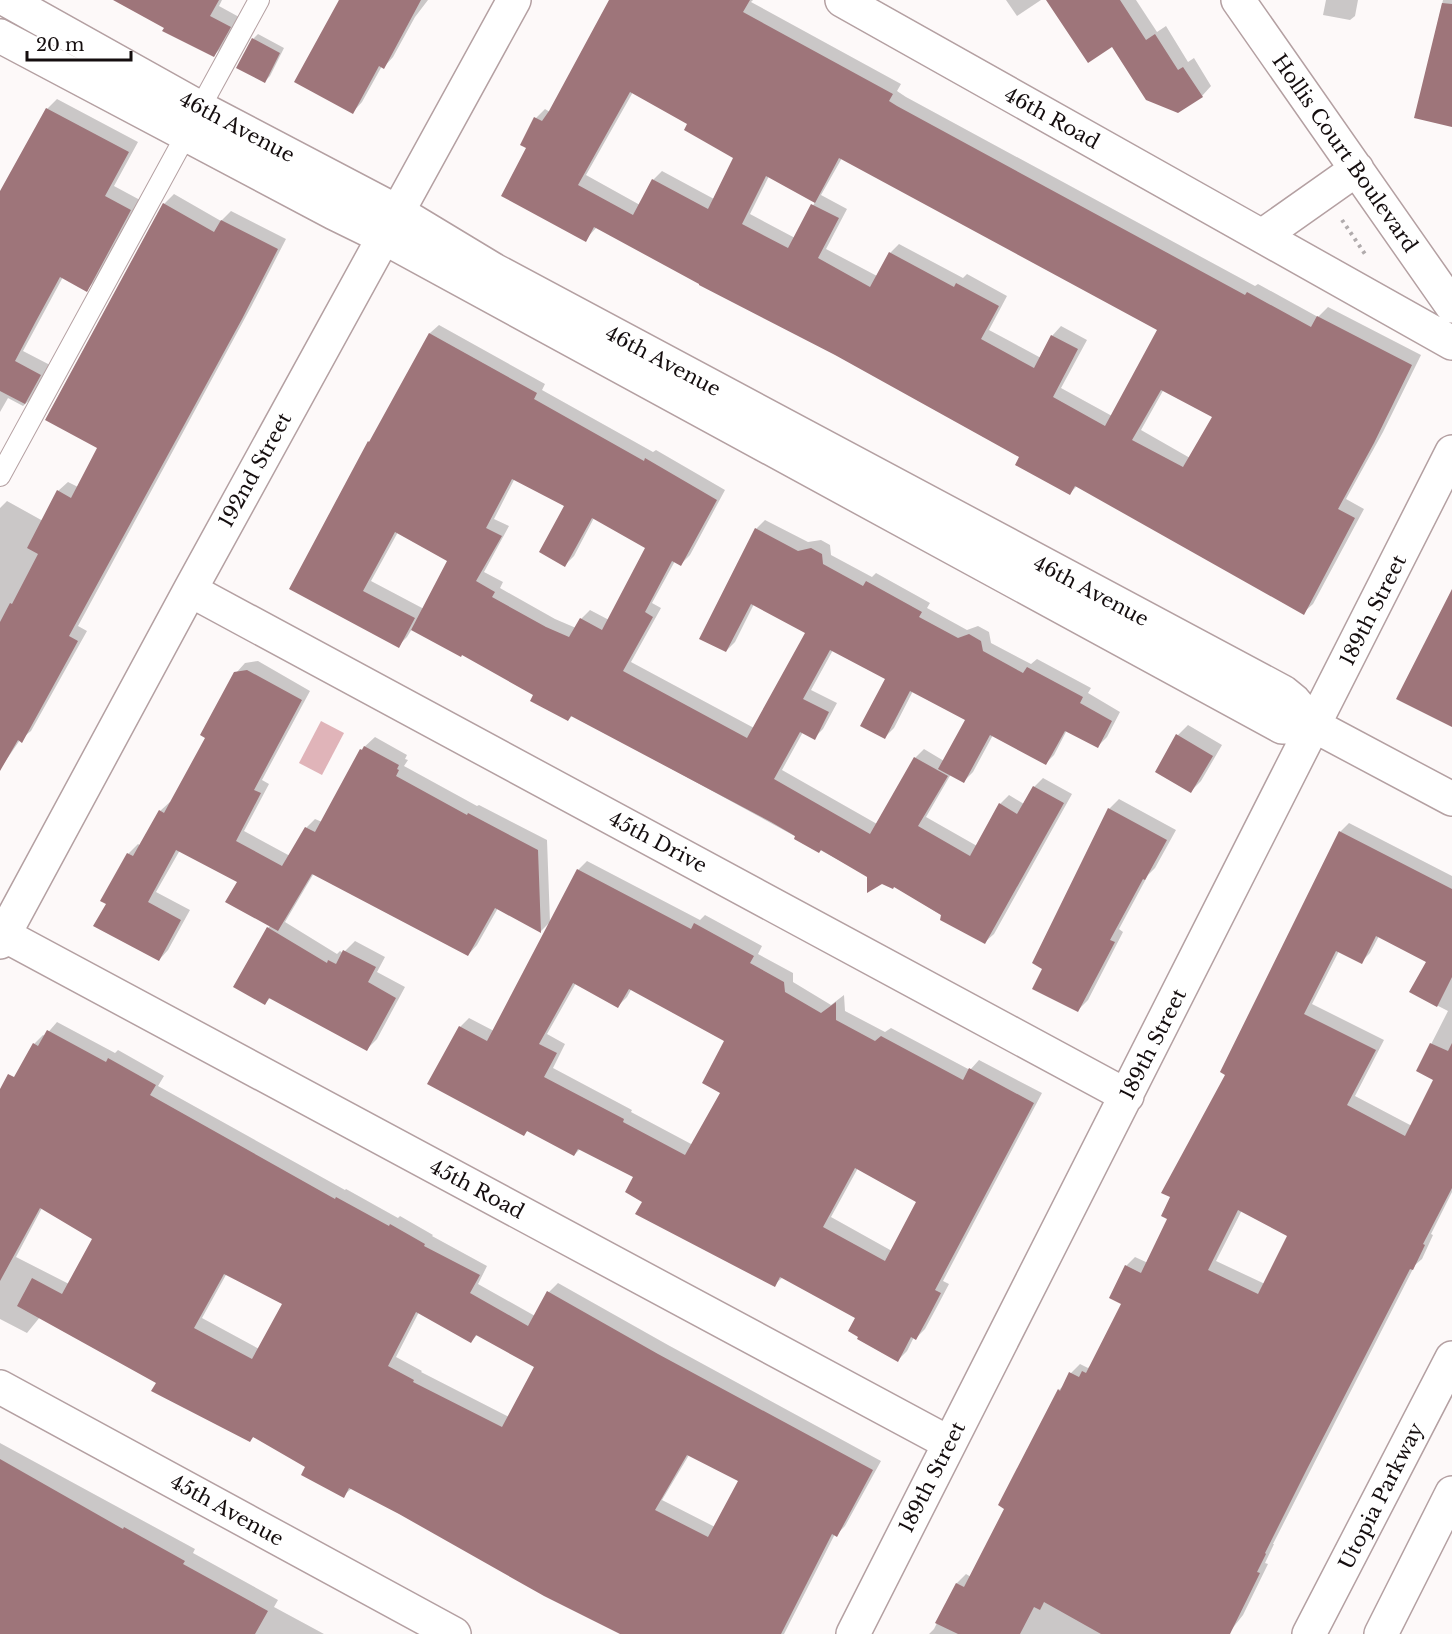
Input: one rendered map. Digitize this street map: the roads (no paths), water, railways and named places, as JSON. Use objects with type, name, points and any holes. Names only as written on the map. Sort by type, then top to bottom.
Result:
[{"type":"street","name":"192nd Street","points":[[2,938],[514,0]]},
{"type":"street","name":"46th Road","points":[[842,0],[1452,343]]},
{"type":"street","name":"Hollis Court Boulevard","points":[[1238,0],[1452,306]]},
{"type":"street","name":"46th Avenue","points":[[25,4],[193,121],[342,217],[390,224],[727,411],[1047,584],[1282,727],[1315,726],[1452,799]]},
{"type":"street","points":[[5,50],[25,4]]},
{"type":"street","name":"46th Avenue","points":[[5,50],[193,121]]},
{"type":"street","points":[[1262,236],[1357,169]]},
{"type":"street","name":"189th Street","points":[[853,1634],[1452,452]]},
{"type":"street","name":"45th Drive","points":[[190,590],[1127,1096]]},
{"type":"street","name":"45th Road","points":[[2,938],[949,1443]]},
{"type":"street","name":"Utopia Parkway","points":[[1310,1634],[1452,1358]]},
{"type":"street","name":"45th Avenue","points":[[0,1387],[454,1634]]},
{"type":"street","points":[[1381,1634],[1452,1492]]},
{"type":"lane","points":[[0,476],[259,0]]}]
